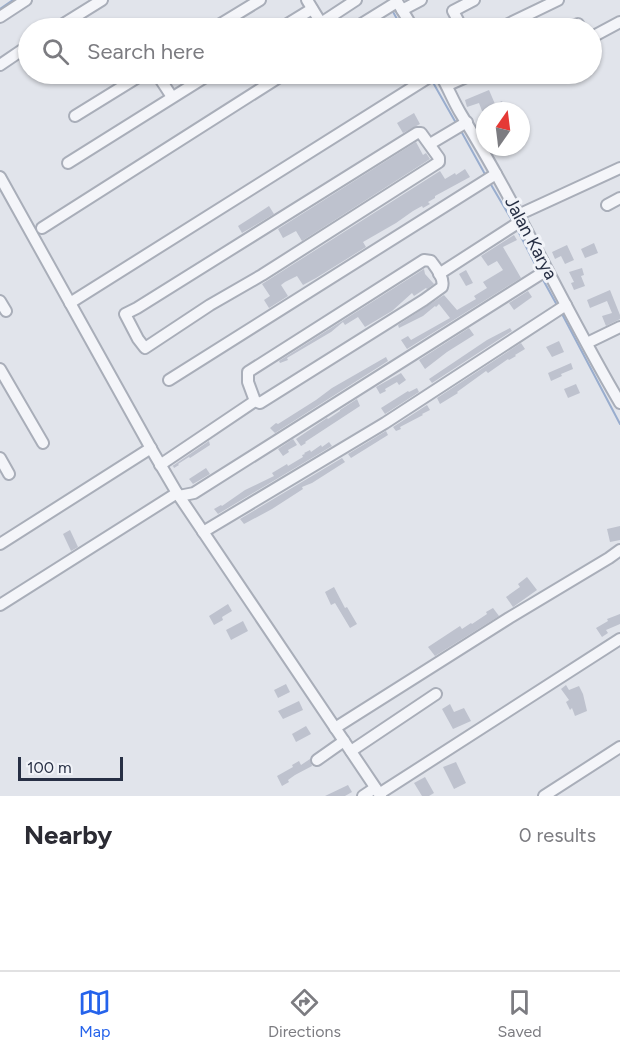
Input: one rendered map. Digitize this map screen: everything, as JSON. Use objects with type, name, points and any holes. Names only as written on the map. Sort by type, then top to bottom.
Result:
[{"type":"street","points":[[0,17],[26,0]]},
{"type":"street","points":[[73,18],[102,0]]},
{"type":"street","points":[[230,18],[260,0]]},
{"type":"street","points":[[329,18],[356,0]]},
{"type":"street","points":[[372,18],[395,5],[421,0]]},
{"type":"street","points":[[457,18],[453,11],[474,0]]},
{"type":"street","points":[[521,18],[558,0]]},
{"type":"street","points":[[293,18],[310,4],[318,18]]},
{"type":"street","points":[[395,5],[405,18]]},
{"type":"street","points":[[602,31],[620,22]]},
{"type":"street","points":[[0,65],[18,53]]},
{"type":"street","points":[[75,116],[127,84]]},
{"type":"street","points":[[164,84],[172,97]]},
{"type":"street","points":[[68,163],[193,84]]},
{"type":"street","points":[[42,228],[268,84]]},
{"type":"street","points":[[70,303],[417,84]]},
{"type":"street","name":"Jalan Karya","points":[[448,85],[464,122],[496,174],[517,222],[561,309],[587,343],[620,403]]},
{"type":"street","points":[[430,144],[464,122]]},
{"type":"street","points":[[417,133],[421,133],[430,144],[439,162],[423,173],[262,275],[210,305],[152,344],[145,348],[138,339],[125,314],[417,133]]},
{"type":"street","points":[[440,274],[517,222],[620,168]]},
{"type":"street","points":[[169,380],[496,174]]},
{"type":"street","points":[[0,177],[160,465],[378,793]]},
{"type":"street","points":[[607,205],[620,198]]},
{"type":"street","points":[[424,260],[430,261],[440,274],[442,287],[424,300],[260,403],[255,401],[248,382],[248,372],[424,260]]},
{"type":"street","points":[[0,605],[178,494],[194,493],[543,272]]},
{"type":"street","points":[[0,301],[6,311]]},
{"type":"street","points":[[203,532],[385,423],[561,309]]},
{"type":"street","points":[[587,343],[620,327]]},
{"type":"street","points":[[0,369],[43,443]]},
{"type":"street","points":[[160,465],[255,401]]},
{"type":"street","points":[[0,544],[151,448]]},
{"type":"street","points":[[0,458],[9,474]]},
{"type":"street","points":[[336,728],[620,550]]},
{"type":"street","points":[[363,796],[378,793],[620,639]]},
{"type":"street","points":[[351,751],[436,694]]},
{"type":"street","points":[[317,760],[344,741]]},
{"type":"street","points":[[544,796],[620,747]]},
{"type":"building","points":[[489,90],[494,102],[476,102],[467,107],[465,100]]},
{"type":"building","points":[[414,113],[420,124],[403,133],[397,123]]},
{"type":"building","points":[[416,142],[423,155],[426,153],[430,159],[302,241],[296,231],[283,238],[278,229]]},
{"type":"building","points":[[465,169],[470,177],[435,196],[428,202],[430,204],[413,211],[363,242],[366,247],[303,285],[297,276],[285,282],[281,285],[288,296],[269,308],[264,300],[270,296],[262,284],[440,171],[445,179]]},
{"type":"building","points":[[269,206],[274,214],[242,233],[238,226]]},
{"type":"building","points":[[514,235],[517,240],[503,247],[521,278],[407,349],[401,340],[408,336],[411,340],[450,318],[439,304],[423,316],[399,328],[398,325],[444,295],[457,310],[476,299],[474,296],[487,288],[483,282],[503,270],[497,261],[488,266],[481,256]]},
{"type":"building","points":[[594,243],[598,253],[585,258],[581,249]]},
{"type":"building","points":[[567,245],[574,260],[565,264],[561,256],[555,259],[552,252]]},
{"type":"building","points":[[582,268],[584,275],[581,276],[585,286],[574,290],[571,283],[574,282],[569,272]]},
{"type":"building","points":[[424,269],[425,274],[434,284],[427,289],[414,296],[412,293],[392,311],[365,327],[358,317],[345,325],[343,322],[331,332],[287,358],[288,360],[280,363],[279,361]]},
{"type":"building","points":[[466,270],[473,283],[466,286],[459,274]]},
{"type":"building","points":[[610,290],[620,319],[606,326],[602,316],[612,313],[607,301],[590,308],[587,300]]},
{"type":"building","points":[[528,291],[532,297],[514,310],[509,303]]},
{"type":"building","points":[[469,328],[474,335],[425,369],[419,360]]},
{"type":"building","points":[[510,328],[512,331],[432,383],[429,379],[487,340]]},
{"type":"building","points":[[559,341],[564,352],[552,357],[546,347]]},
{"type":"building","points":[[521,343],[525,349],[516,356],[488,373],[486,371],[440,404],[437,398]]},
{"type":"building","points":[[386,357],[388,361],[275,433],[270,428],[332,388]]},
{"type":"building","points":[[571,363],[573,369],[551,381],[548,373]]},
{"type":"building","points":[[401,373],[406,380],[399,385],[397,382],[380,394],[376,387]]},
{"type":"building","points":[[576,384],[580,393],[568,398],[564,389]]},
{"type":"building","points":[[417,388],[419,392],[385,414],[381,408]]},
{"type":"building","points":[[357,399],[360,406],[301,446],[296,439]]},
{"type":"building","points":[[427,405],[430,410],[423,415],[396,431],[393,427]]},
{"type":"building","points":[[386,431],[388,435],[351,458],[348,454]]},
{"type":"building","points":[[293,439],[297,445],[283,456],[278,449]]},
{"type":"building","points":[[209,441],[210,445],[174,468],[171,467]]},
{"type":"building","points":[[329,442],[332,446],[218,514],[214,509],[274,476],[272,473],[303,457],[304,453],[310,450],[311,452]]},
{"type":"building","points":[[342,458],[345,462],[302,487],[303,489],[272,509],[244,524],[240,519]]},
{"type":"building","points":[[206,468],[210,474],[193,484],[189,479]]},
{"type":"building","points":[[620,526],[620,540],[610,542],[607,529]]},
{"type":"building","points":[[70,530],[78,547],[71,551],[63,534]]},
{"type":"building","points":[[527,577],[537,590],[513,607],[506,597],[520,587],[518,584]]},
{"type":"building","points":[[334,587],[357,624],[350,628],[335,603],[331,605],[325,592]]},
{"type":"building","points":[[228,604],[232,611],[214,625],[209,616]]},
{"type":"building","points":[[493,608],[499,616],[435,656],[428,647],[460,626],[462,629],[472,624]]},
{"type":"building","points":[[620,614],[620,624],[606,630],[608,633],[602,637],[596,628],[608,621],[607,619]]},
{"type":"building","points":[[243,621],[248,631],[231,640],[226,630]]},
{"type":"building","points":[[286,684],[290,692],[278,698],[274,690]]},
{"type":"building","points":[[566,685],[569,690],[579,686],[587,711],[575,716],[572,708],[570,710],[566,702],[569,700],[561,689]]},
{"type":"building","points":[[299,701],[303,710],[283,719],[278,711]]},
{"type":"building","points":[[450,704],[454,712],[464,708],[471,721],[453,729],[442,709]]},
{"type":"building","points":[[306,726],[311,734],[296,742],[292,734]]},
{"type":"building","points":[[310,759],[312,766],[295,775],[282,786],[277,776],[299,761],[301,765]]},
{"type":"building","points":[[456,762],[466,783],[454,789],[443,767]]},
{"type":"building","points":[[425,777],[434,793],[429,796],[422,796],[414,783]]},
{"type":"building","points":[[348,785],[352,792],[345,796],[325,796]]},
{"type":"waterway","points":[[0,9],[13,0]]},
{"type":"waterway","points":[[392,10],[396,18]]},
{"type":"waterway","points":[[434,84],[456,123]]},
{"type":"waterway","points":[[461,131],[486,176]]},
{"type":"waterway","points":[[490,183],[513,222]]},
{"type":"waterway","points":[[516,227],[538,270]]},
{"type":"waterway","points":[[542,278],[558,307]]},
{"type":"waterway","points":[[561,312],[620,424]]}]
